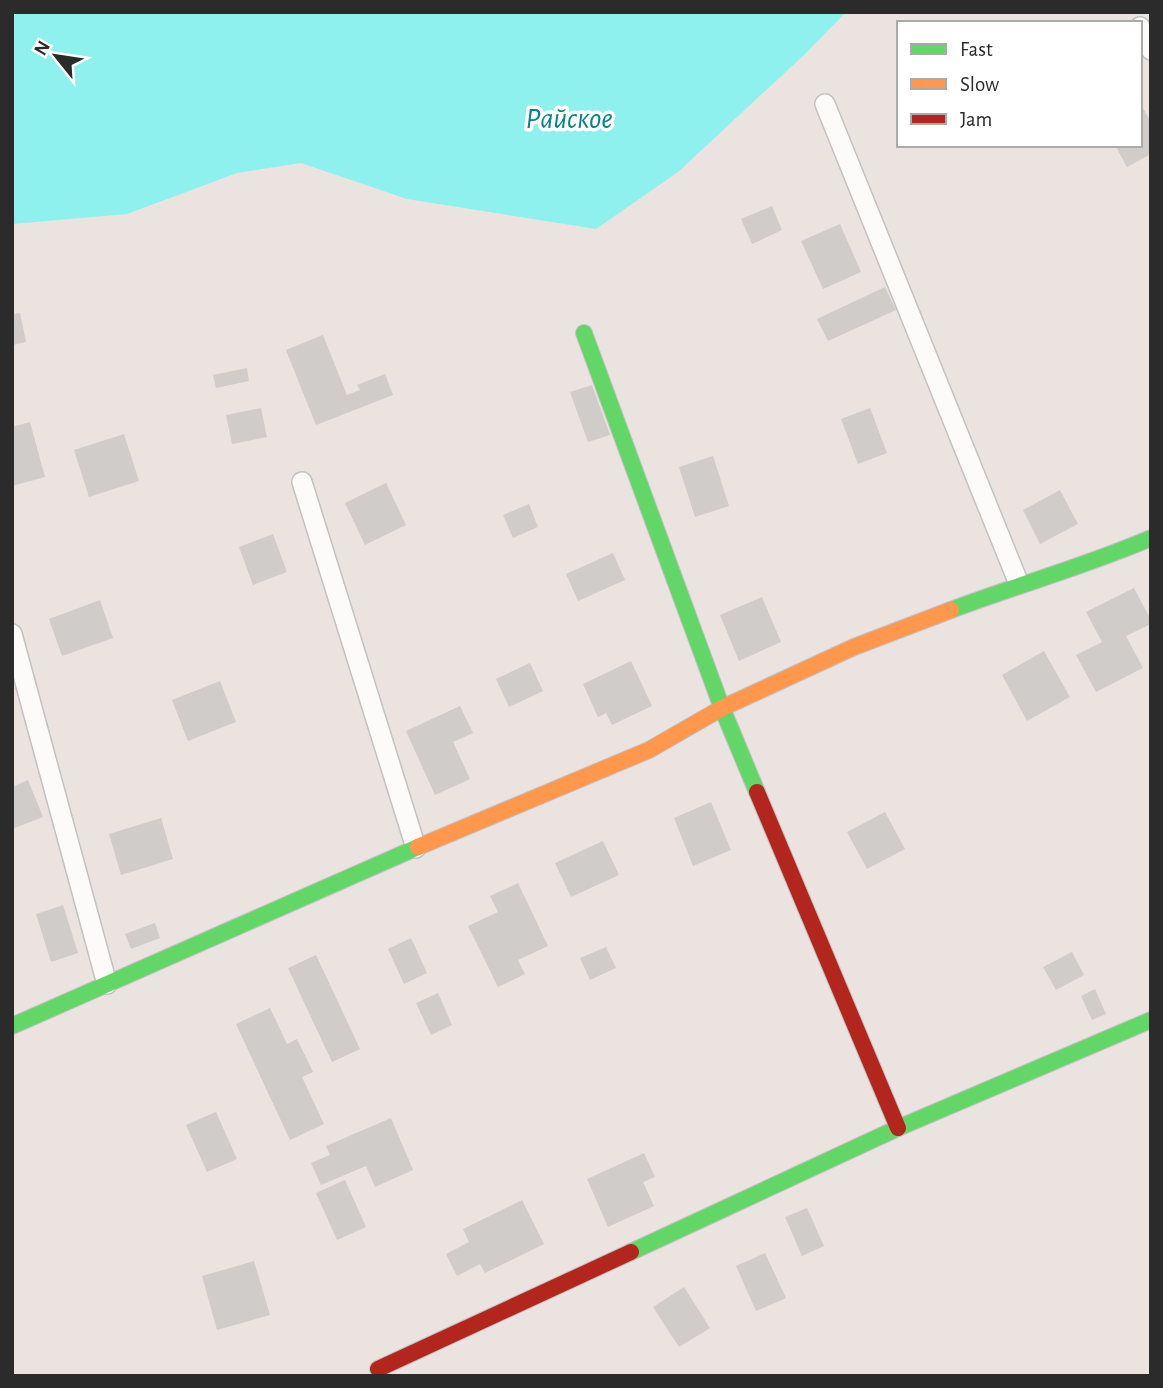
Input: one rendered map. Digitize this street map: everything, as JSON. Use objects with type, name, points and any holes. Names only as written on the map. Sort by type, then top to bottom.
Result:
[{"type":"street","points":[[1142,31],[1151,50]]},
{"type":"street","points":[[825,104],[1019,584]]},
{"type":"street","points":[[584,333],[722,708],[898,1128]]},
{"type":"street","points":[[302,482],[415,848]]},
{"type":"street","points":[[12,1026],[415,848],[649,750],[722,708],[854,647],[1019,584],[1106,557],[1151,538]]},
{"type":"street","points":[[12,634],[107,984]]},
{"type":"street","points":[[378,1369],[898,1128],[1151,1020]]},
{"type":"water","name":"Райское","points":[[12,12],[846,12],[805,54],[678,172],[596,229],[407,199],[301,163],[237,173],[127,214],[12,224]]},
{"type":"building","points":[[1142,106],[1151,122],[1151,154],[1127,167],[1116,147],[1142,147]]},
{"type":"building","points":[[772,206],[782,230],[752,244],[741,219]]},
{"type":"building","points":[[840,224],[861,272],[823,289],[801,241]]},
{"type":"building","points":[[885,287],[896,310],[828,341],[817,319]]},
{"type":"building","points":[[20,313],[26,342],[12,345],[12,314]]},
{"type":"building","points":[[323,335],[347,395],[360,390],[357,385],[385,374],[393,395],[316,425],[286,350]]},
{"type":"building","points":[[247,368],[249,381],[216,388],[213,375]]},
{"type":"building","points":[[592,385],[610,435],[588,442],[570,392]]},
{"type":"building","points":[[261,408],[267,437],[232,444],[226,415]]},
{"type":"building","points":[[870,408],[887,453],[858,464],[841,419]]},
{"type":"building","points":[[30,422],[45,477],[12,486],[12,427]]},
{"type":"building","points":[[124,434],[139,481],[89,497],[74,450]]},
{"type":"building","points":[[713,456],[729,506],[695,517],[679,467]]},
{"type":"building","points":[[386,483],[406,525],[365,545],[345,503]]},
{"type":"building","points":[[1060,490],[1078,524],[1040,544],[1023,510]]},
{"type":"building","points":[[529,504],[538,527],[513,538],[503,515]]},
{"type":"building","points":[[273,534],[287,572],[253,585],[239,547]]},
{"type":"building","points":[[613,553],[625,580],[578,601],[566,574]]},
{"type":"building","points":[[1134,588],[1151,624],[1126,636],[1143,668],[1096,692],[1076,655],[1102,642],[1086,612]]},
{"type":"building","points":[[762,597],[781,642],[739,661],[720,615]]},
{"type":"building","points":[[100,600],[113,638],[62,656],[49,619]]},
{"type":"building","points":[[1044,651],[1070,697],[1027,721],[1002,675]]},
{"type":"building","points":[[631,661],[652,706],[612,725],[606,713],[598,717],[583,684]]},
{"type":"building","points":[[530,663],[543,691],[509,707],[496,679]]},
{"type":"building","points":[[220,681],[236,722],[188,741],[172,700]]},
{"type":"building","points":[[460,706],[473,733],[453,742],[470,779],[435,795],[406,731]]},
{"type":"building","points":[[28,780],[43,817],[12,829],[12,787]]},
{"type":"building","points":[[711,802],[731,850],[693,866],[674,818]]},
{"type":"building","points":[[885,812],[905,849],[867,869],[847,832]]},
{"type":"building","points":[[161,818],[173,859],[121,875],[109,834]]},
{"type":"building","points":[[603,841],[619,875],[571,897],[555,863]]},
{"type":"building","points":[[518,883],[548,946],[518,960],[525,974],[498,987],[468,926],[498,912],[490,896]]},
{"type":"building","points":[[63,905],[78,953],[51,962],[36,914]]},
{"type":"building","points":[[155,923],[160,938],[131,949],[125,934]]},
{"type":"building","points":[[411,938],[427,973],[404,984],[388,949]]},
{"type":"building","points":[[606,947],[616,968],[590,980],[580,958]]},
{"type":"building","points":[[1072,952],[1084,975],[1056,990],[1043,967]]},
{"type":"building","points":[[316,955],[360,1049],[332,1062],[288,968]]},
{"type":"building","points":[[1095,989],[1106,1014],[1092,1020],[1081,996]]},
{"type":"building","points":[[438,993],[452,1025],[431,1035],[416,1003]]},
{"type":"building","points":[[270,1008],[287,1044],[297,1039],[313,1072],[302,1077],[324,1124],[290,1140],[236,1024]]},
{"type":"building","points":[[216,1112],[237,1159],[207,1172],[186,1125]]},
{"type":"building","points":[[391,1118],[413,1170],[375,1187],[366,1166],[321,1185],[311,1163],[330,1155],[326,1146]]},
{"type":"building","points":[[644,1153],[655,1177],[643,1182],[654,1206],[608,1227],[587,1179]]},
{"type":"building","points":[[345,1180],[366,1227],[337,1240],[316,1193]]},
{"type":"building","points":[[522,1200],[544,1244],[485,1273],[480,1264],[457,1276],[446,1254],[469,1242],[463,1229]]},
{"type":"building","points":[[807,1208],[824,1246],[802,1256],[785,1217]]},
{"type":"building","points":[[765,1253],[786,1298],[756,1311],[736,1266]]},
{"type":"building","points":[[254,1261],[270,1315],[217,1330],[202,1276]]},
{"type":"building","points":[[684,1287],[710,1328],[679,1347],[653,1307]]},
{"type":"traffic: fast","points":[[584,333],[722,708],[757,792]]},
{"type":"traffic: fast","points":[[951,610],[1102,558],[1151,538]]},
{"type":"traffic: fast","points":[[12,1026],[418,847]]},
{"type":"traffic: fast","points":[[631,1252],[898,1128],[1151,1020]]},
{"type":"traffic: slow","points":[[418,847],[649,750],[722,708],[854,647],[951,610]]},
{"type":"traffic: jam","points":[[757,792],[898,1128]]},
{"type":"traffic: jam","points":[[378,1369],[631,1252]]}]
